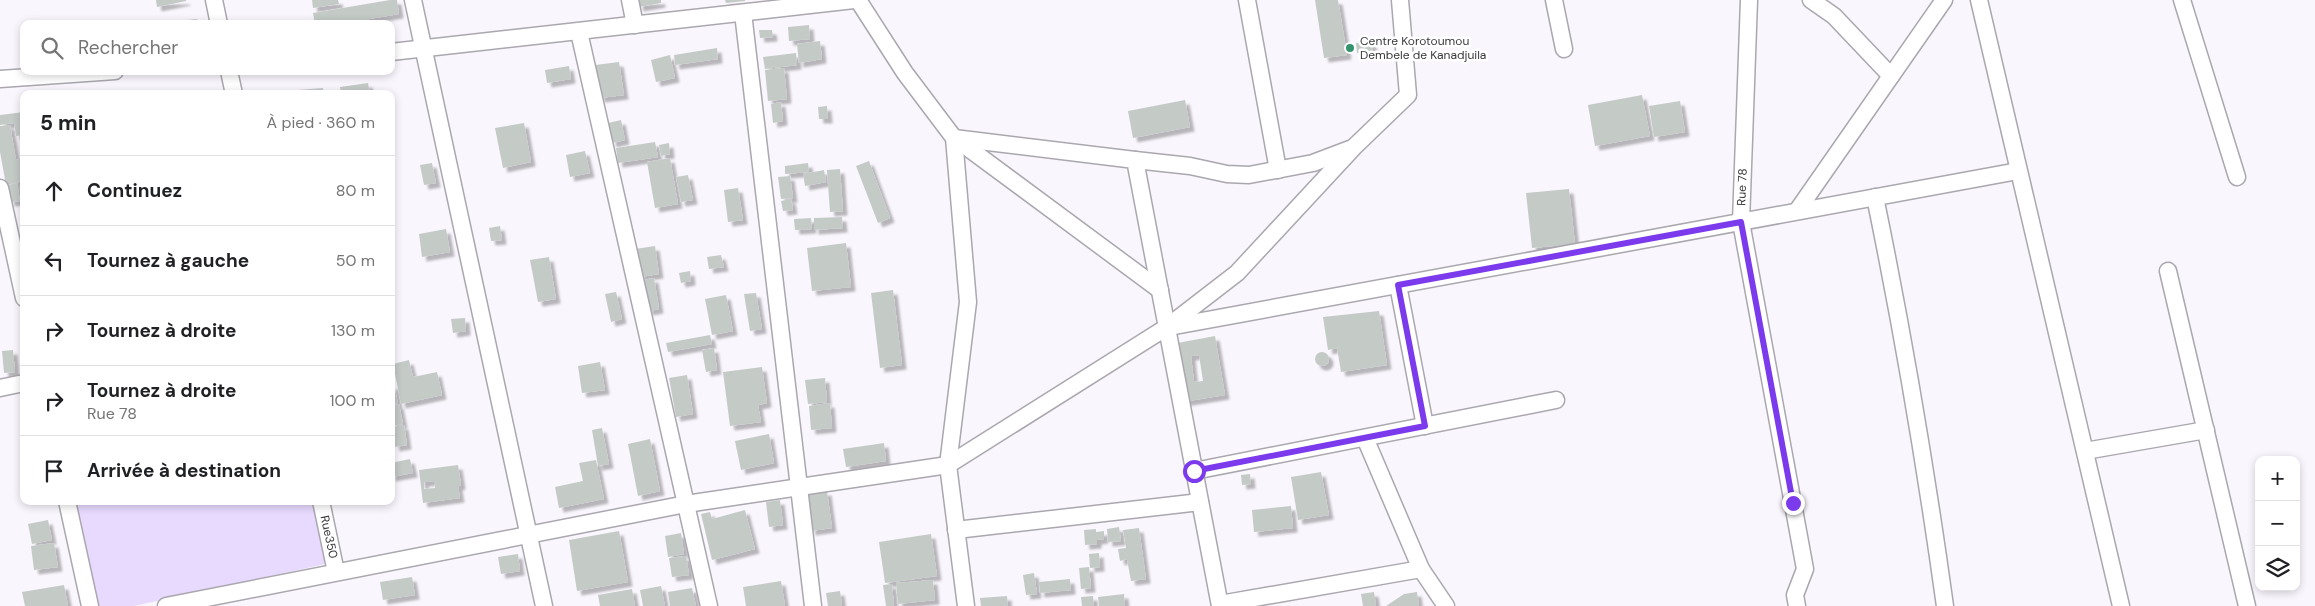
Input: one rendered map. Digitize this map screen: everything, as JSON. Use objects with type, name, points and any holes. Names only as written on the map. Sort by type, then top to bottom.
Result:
[{"type":"street","points":[[214,0],[218,20]]},
{"type":"street","points":[[414,0],[544,606]]},
{"type":"street","points":[[630,0],[635,26]]},
{"type":"street","points":[[395,52],[424,50],[854,0]]},
{"type":"street","points":[[858,0],[905,74],[954,138],[1160,290]]},
{"type":"street","points":[[1247,0],[1278,170]]},
{"type":"street","points":[[166,606],[686,504],[948,465],[1167,327],[1237,273],[1354,147],[1408,95],[1400,0]]},
{"type":"street","points":[[1554,0],[1564,50]]},
{"type":"street","name":"Rue 78","points":[[1749,0],[1741,222],[1805,569],[1794,595],[1797,606]]},
{"type":"street","points":[[1811,0],[1834,16],[1891,76]]},
{"type":"street","points":[[1797,211],[1944,0]]},
{"type":"street","points":[[1979,0],[2121,606]]},
{"type":"street","points":[[2182,0],[2237,177]]},
{"type":"street","points":[[742,13],[812,606]]},
{"type":"street","points":[[579,32],[709,606]]},
{"type":"street","points":[[0,79],[58,75]]},
{"type":"street","points":[[230,75],[233,90]]},
{"type":"street","points":[[954,138],[1190,166],[1227,174],[1249,175],[1313,163],[1354,147]]},
{"type":"street","points":[[954,138],[968,302],[948,465],[966,606]]},
{"type":"street","points":[[1135,160],[1220,605],[1421,568]]},
{"type":"street","points":[[1167,327],[2018,171]]},
{"type":"street","points":[[0,188],[20,280]]},
{"type":"street","points":[[1875,197],[1902,328],[1927,479],[1945,606]]},
{"type":"street","points":[[2168,271],[2247,606]]},
{"type":"street","points":[[1398,285],[1425,426]]},
{"type":"street","points":[[0,388],[20,384]]},
{"type":"street","points":[[1194,471],[1556,400]]},
{"type":"street","points":[[2085,451],[2206,430]]},
{"type":"street","points":[[1365,438],[1421,568],[1446,606]]},
{"type":"street","points":[[956,530],[1200,502]]},
{"type":"street","points":[[68,505],[90,606]]},
{"type":"street","name":"Rue350","points":[[322,505],[336,572]]},
{"type":"shaded area","points":[[73,505],[313,505],[325,564],[134,606],[95,606]]},
{"type":"building","points":[[156,0],[186,0],[186,1],[157,7]]},
{"type":"building","points":[[312,0],[338,0],[339,4],[313,8]]},
{"type":"building","points":[[397,0],[399,14],[363,20],[314,20],[313,13]]},
{"type":"building","points":[[638,0],[661,0],[661,3],[639,7]]},
{"type":"building","points":[[725,0],[745,0],[745,1],[726,3]]},
{"type":"building","points":[[1315,0],[1338,0],[1347,55],[1324,58]]},
{"type":"building","points":[[809,25],[810,39],[789,41],[788,27]]},
{"type":"building","points":[[759,30],[772,30],[773,37],[760,38]]},
{"type":"building","points":[[820,41],[822,59],[799,63],[797,44]]},
{"type":"building","points":[[1372,42],[1373,52],[1357,53],[1356,43]]},
{"type":"building","points":[[717,48],[718,59],[675,65],[674,55]]},
{"type":"building","points":[[796,53],[797,65],[765,69],[763,57]]},
{"type":"building","points":[[670,55],[675,78],[656,82],[651,60]]},
{"type":"building","points":[[619,62],[624,95],[600,98],[595,65]]},
{"type":"building","points":[[569,66],[571,79],[547,83],[545,70]]},
{"type":"building","points":[[784,68],[787,99],[768,101],[765,70]]},
{"type":"building","points":[[368,83],[369,90],[340,90],[340,87]]},
{"type":"building","points":[[323,88],[323,90],[298,90]]},
{"type":"building","points":[[1642,95],[1650,136],[1595,146],[1588,105]]},
{"type":"building","points":[[1185,100],[1190,127],[1133,138],[1128,111]]},
{"type":"building","points":[[1680,101],[1685,132],[1654,137],[1649,106]]},
{"type":"building","points":[[781,102],[783,121],[773,123],[771,104]]},
{"type":"building","points":[[827,106],[828,119],[819,119],[818,107]]},
{"type":"building","points":[[20,112],[20,136],[16,136],[14,123],[0,125],[0,115]]},
{"type":"building","points":[[621,120],[625,140],[612,143],[608,123]]},
{"type":"building","points":[[524,123],[531,162],[503,168],[495,128]]},
{"type":"building","points":[[10,125],[16,160],[20,159],[20,182],[6,185],[0,152],[0,126]]},
{"type":"building","points":[[655,142],[658,157],[618,163],[616,148]]},
{"type":"building","points":[[669,143],[670,154],[661,156],[659,145]]},
{"type":"building","points":[[585,151],[590,173],[570,177],[566,155]]},
{"type":"building","points":[[670,158],[678,204],[655,208],[647,162]]},
{"type":"building","points":[[869,161],[890,218],[878,223],[856,166]]},
{"type":"building","points":[[432,163],[436,183],[424,185],[420,165]]},
{"type":"building","points":[[808,163],[809,172],[785,174],[785,166]]},
{"type":"building","points":[[840,169],[843,211],[830,212],[827,170]]},
{"type":"building","points":[[824,170],[826,182],[805,186],[803,174]]},
{"type":"building","points":[[688,175],[693,200],[681,202],[676,177]]},
{"type":"building","points":[[790,176],[793,198],[781,199],[778,177]]},
{"type":"building","points":[[17,183],[20,201],[10,202],[8,185]]},
{"type":"building","points":[[738,188],[743,220],[728,222],[724,190]]},
{"type":"building","points":[[1569,189],[1575,244],[1532,248],[1526,193]]},
{"type":"building","points":[[791,199],[793,210],[783,211],[781,201]]},
{"type":"building","points":[[842,217],[843,228],[814,230],[814,218]]},
{"type":"building","points":[[811,218],[812,229],[795,230],[794,219]]},
{"type":"building","points":[[500,226],[502,240],[491,241],[489,228]]},
{"type":"building","points":[[446,229],[450,252],[422,257],[419,234]]},
{"type":"building","points":[[846,243],[851,287],[812,291],[807,248]]},
{"type":"building","points":[[655,246],[659,274],[640,277],[635,249]]},
{"type":"building","points":[[721,255],[724,267],[709,269],[707,257]]},
{"type":"building","points":[[549,257],[556,299],[538,302],[530,260]]},
{"type":"building","points":[[690,271],[691,281],[681,283],[679,273]]},
{"type":"building","points":[[654,278],[659,309],[648,311],[643,280]]},
{"type":"building","points":[[893,290],[902,365],[880,368],[871,293]]},
{"type":"building","points":[[616,292],[622,319],[611,322],[605,294]]},
{"type":"building","points":[[756,293],[762,329],[750,331],[744,294]]},
{"type":"building","points":[[726,295],[733,331],[712,335],[705,299]]},
{"type":"building","points":[[1379,311],[1387,365],[1341,372],[1337,348],[1328,350],[1323,317]]},
{"type":"building","points":[[465,318],[466,331],[453,333],[451,319]]},
{"type":"building","points":[[710,335],[712,344],[668,352],[666,343]]},
{"type":"building","points":[[1215,336],[1225,395],[1182,402],[1172,344]],"holes":[[[1199,355],[1203,381],[1194,382],[1191,356]]]},
{"type":"building","points":[[714,348],[717,370],[706,372],[702,350]]},
{"type":"building","points":[[13,350],[15,372],[4,373],[2,351]]},
{"type":"building","points":[[1319,352],[1325,352],[1329,359],[1325,366],[1319,366],[1315,362],[1315,356]]},
{"type":"building","points":[[409,360],[413,377],[437,372],[442,395],[401,404],[395,374],[395,364]]},
{"type":"building","points":[[600,362],[605,390],[582,393],[578,366]]},
{"type":"building","points":[[762,367],[767,403],[758,405],[761,422],[730,426],[723,372]]},
{"type":"building","points":[[687,375],[693,414],[676,417],[669,378]]},
{"type":"building","points":[[825,378],[827,402],[808,404],[805,380]]},
{"type":"building","points":[[395,390],[398,404],[395,404]]},
{"type":"building","points":[[830,403],[832,428],[811,430],[809,406]]},
{"type":"building","points":[[399,404],[403,424],[395,425],[395,405]]},
{"type":"building","points":[[404,425],[407,445],[395,447],[395,426]]},
{"type":"building","points":[[602,428],[609,464],[598,466],[592,430]]},
{"type":"building","points":[[769,434],[774,463],[741,470],[735,441]]},
{"type":"building","points":[[650,439],[660,491],[638,496],[628,444]]},
{"type":"building","points":[[884,443],[886,461],[846,467],[843,449]]},
{"type":"building","points":[[410,459],[413,473],[395,476],[395,462]]},
{"type":"building","points":[[596,460],[604,499],[559,508],[555,487],[583,481],[579,463]]},
{"type":"building","points":[[458,465],[461,485],[458,486],[460,498],[423,503],[419,470]],"holes":[[[434,481],[435,488],[424,489],[424,482]]]},
{"type":"building","points":[[1321,472],[1329,515],[1298,520],[1291,477]]},
{"type":"building","points":[[1250,474],[1251,484],[1242,485],[1241,475]]},
{"type":"building","points":[[827,491],[832,528],[811,531],[806,494]]},
{"type":"building","points":[[780,500],[783,525],[769,527],[766,502]]},
{"type":"building","points":[[1291,506],[1293,528],[1254,532],[1252,510]]},
{"type":"building","points":[[745,510],[755,549],[712,560],[701,514],[710,512],[712,519]]},
{"type":"building","points":[[48,520],[52,540],[32,544],[28,524]]},
{"type":"building","points":[[1119,527],[1121,541],[1108,542],[1107,529]]},
{"type":"building","points":[[1139,528],[1146,579],[1131,581],[1127,559],[1120,561],[1118,549],[1126,548],[1123,530]]},
{"type":"building","points":[[1096,529],[1096,532],[1104,531],[1104,539],[1097,540],[1097,544],[1085,545],[1084,530]]},
{"type":"building","points":[[619,531],[628,582],[577,591],[569,540]]},
{"type":"building","points":[[681,533],[684,554],[668,557],[665,536]]},
{"type":"building","points":[[931,534],[937,576],[885,583],[879,542]]},
{"type":"building","points":[[54,543],[58,567],[34,570],[31,546]]},
{"type":"building","points":[[1099,553],[1100,567],[1090,568],[1089,554]]},
{"type":"building","points":[[518,554],[520,571],[501,574],[498,557]]},
{"type":"building","points":[[686,556],[689,575],[672,577],[669,558]]},
{"type":"building","points":[[1089,567],[1091,588],[1081,589],[1079,568]]},
{"type":"building","points":[[1034,573],[1037,594],[1026,595],[1023,575]]},
{"type":"building","points":[[412,577],[415,595],[383,600],[380,582]]},
{"type":"building","points":[[1070,579],[1071,590],[1040,593],[1039,582]]},
{"type":"building","points":[[933,580],[935,600],[898,604],[896,583]]},
{"type":"building","points":[[781,581],[785,606],[746,606],[743,587]]},
{"type":"building","points":[[892,584],[894,606],[886,606],[883,585]]},
{"type":"building","points":[[64,585],[68,606],[25,606],[22,592]]},
{"type":"building","points":[[661,586],[665,606],[643,606],[640,590]]},
{"type":"building","points":[[692,588],[696,606],[670,606],[668,592]]},
{"type":"building","points":[[632,589],[635,606],[600,606],[598,595]]},
{"type":"building","points":[[840,591],[842,606],[828,606],[826,593]]},
{"type":"building","points":[[1374,592],[1376,606],[1363,606],[1361,594]]},
{"type":"building","points":[[1417,592],[1419,606],[1386,606],[1404,594]]},
{"type":"building","points":[[1124,594],[1125,606],[1099,606],[1098,597]]},
{"type":"building","points":[[1007,596],[1008,606],[981,606],[980,598]]},
{"type":"building","points":[[1093,596],[1094,606],[1082,606],[1081,597]]},
{"type":"place","name":"Centre Korotoumou Dembele de Kanadjuila","points":[[1350,48]]},
{"type":"route","points":[[1194,471],[1425,426],[1398,285],[1741,222],[1793,503]]}]
